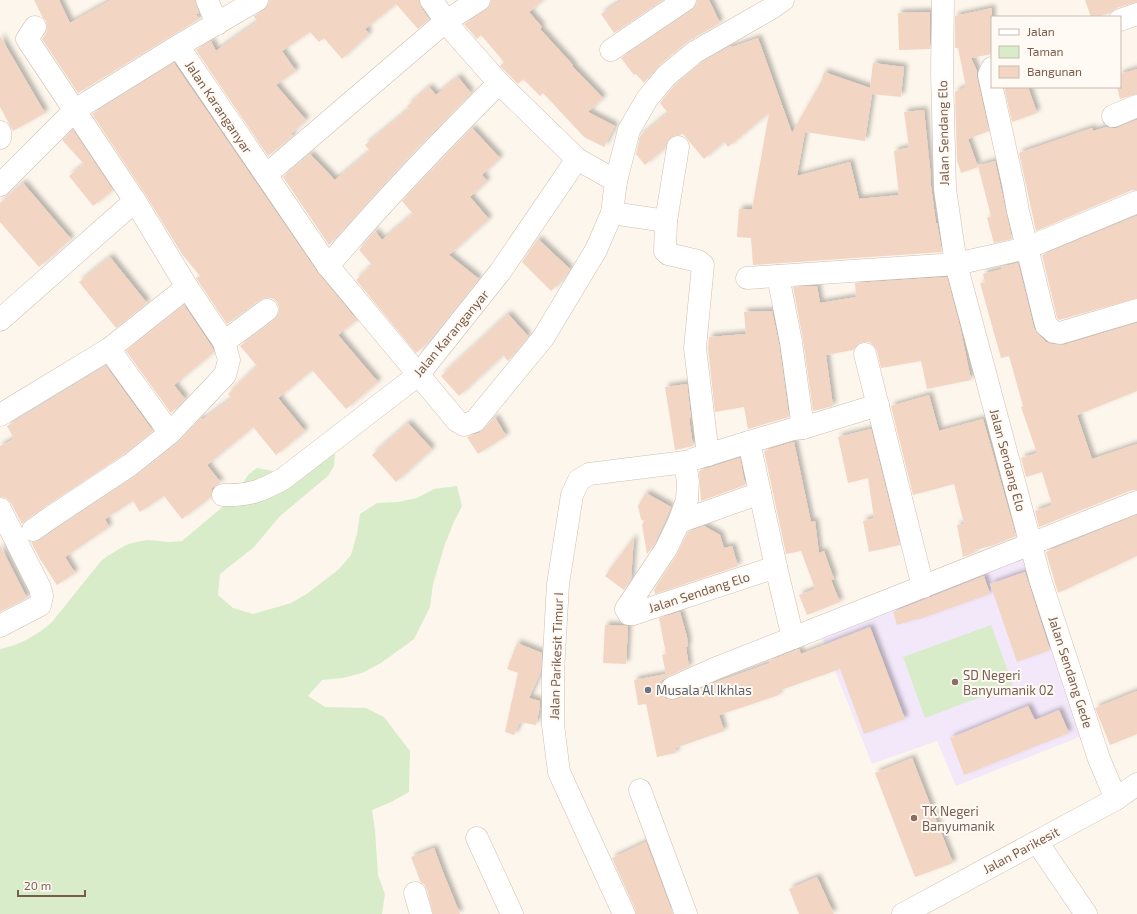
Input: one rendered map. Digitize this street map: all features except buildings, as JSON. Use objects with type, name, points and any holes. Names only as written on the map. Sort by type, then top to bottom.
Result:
[{"type":"street","points":[[207,0],[217,24]]},
{"type":"street","name":"Jalan Karanganyar","points":[[0,185],[76,110],[178,46],[257,0]]},
{"type":"street","points":[[431,0],[454,32],[499,83],[577,159],[616,181],[629,130],[648,99],[666,76],[695,52],[783,0]]},
{"type":"street","points":[[266,175],[446,21],[479,0]]},
{"type":"street","points":[[611,50],[685,0]]},
{"type":"street","name":"Jalan Sendang Elo","points":[[943,0],[942,73],[945,189],[956,264],[1030,544]]},
{"type":"street","points":[[1121,20],[1137,14]]},
{"type":"street","points":[[33,530],[130,465],[170,433],[225,375],[229,360],[224,342],[187,287],[136,201],[27,39],[35,27]]},
{"type":"street","name":"Jalan Karanganyar","points":[[178,46],[328,266],[457,421],[464,425],[475,421],[543,338],[596,250],[612,213],[616,181]]},
{"type":"street","points":[[991,70],[989,75],[991,84]]},
{"type":"street","points":[[328,266],[437,146],[499,83]]},
{"type":"street","points":[[992,88],[1018,211],[1046,325],[1054,332],[1060,333],[1137,310]]},
{"type":"street","points":[[1113,116],[1137,106]]},
{"type":"street","points":[[0,132],[0,138]]},
{"type":"street","points":[[678,147],[666,221],[665,251],[668,254],[698,261],[703,265],[695,348],[708,455]]},
{"type":"street","name":"Jalan Karanganyar","points":[[223,494],[250,494],[260,491],[283,479],[418,375],[500,272],[577,159]]},
{"type":"street","points":[[0,320],[136,201]]},
{"type":"street","points":[[746,278],[956,264],[1027,248],[1137,202]]},
{"type":"street","points":[[612,213],[666,221]]},
{"type":"street","points":[[778,276],[792,342],[803,428]]},
{"type":"street","points":[[0,415],[109,349],[187,287]]},
{"type":"street","points":[[224,342],[267,310]]},
{"type":"street","points":[[109,349],[170,433]]},
{"type":"street","points":[[865,354],[923,587]]},
{"type":"street","points":[[793,638],[749,442],[793,429],[803,428],[878,405]]},
{"type":"street","name":"Jalan Parikesit Timur I","points":[[624,914],[559,772],[553,724],[553,672],[558,584],[572,495],[579,480],[589,474],[685,462],[749,442]]},
{"type":"street","points":[[678,522],[687,500],[688,482],[685,462]]},
{"type":"street","points":[[678,522],[760,493]]},
{"type":"street","points":[[672,688],[714,669],[1137,502]]},
{"type":"street","points":[[0,509],[40,588],[42,596],[40,605],[0,626]]},
{"type":"street","name":"Jalan Sendang Elo","points":[[678,522],[666,549],[626,609],[629,614],[633,614],[776,567]]},
{"type":"street","name":"Jalan Sendang Gede","points":[[1030,544],[1099,759],[1116,799]]},
{"type":"street","name":"Jalan Parikesit","points":[[903,914],[1116,799],[1137,784]]},
{"type":"street","points":[[640,790],[686,914]]},
{"type":"street","points":[[477,838],[512,914]]},
{"type":"street","points":[[1036,842],[1086,914]]},
{"type":"street","points":[[415,893],[421,914]]},
{"type":"shaded area","name":"SD Negeri Banyumanik 02","points":[[1030,548],[1087,734],[956,786],[937,741],[872,764],[819,630]]},
{"type":"green space","points":[[327,447],[335,455],[334,466],[328,476],[280,516],[254,547],[220,574],[218,595],[233,608],[253,614],[291,603],[308,593],[339,569],[351,555],[357,534],[360,514],[377,503],[398,502],[417,498],[434,489],[457,486],[462,506],[445,544],[433,584],[430,607],[414,639],[381,663],[362,673],[343,678],[322,680],[308,696],[325,707],[366,708],[384,717],[410,751],[409,792],[372,810],[378,875],[385,894],[382,914],[0,914],[0,649],[28,639],[52,622],[101,561],[109,555],[126,545],[136,542],[147,540],[170,542],[182,541],[232,499],[249,474],[257,468],[278,472]]},
{"type":"green space","points":[[991,625],[1013,685],[925,718],[903,657]]},
{"type":"place","name":"SD Negeri Banyumanik 02","points":[[955,682]]},
{"type":"place","name":"Musala Al Ikhlas","points":[[648,690]]},
{"type":"place","name":"TK Negeri Banyumanik","points":[[914,818]]}]
